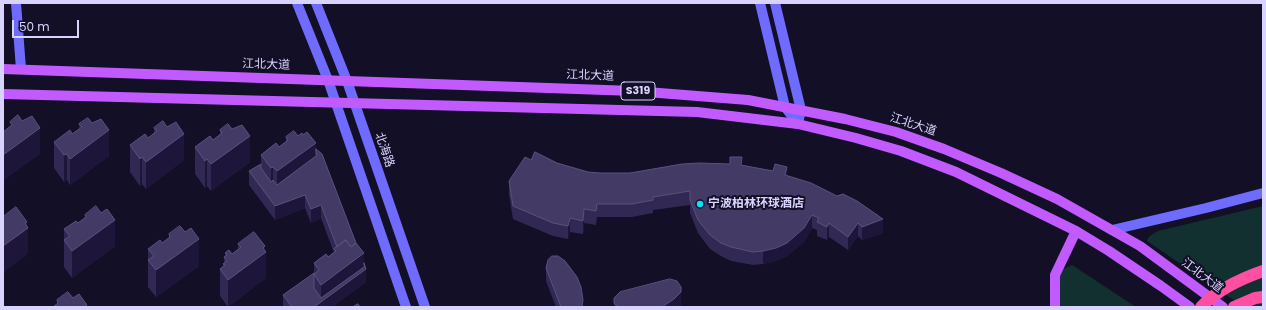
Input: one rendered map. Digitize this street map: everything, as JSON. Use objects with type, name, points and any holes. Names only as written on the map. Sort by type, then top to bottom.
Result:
[{"type":"highway","points":[[1201,307],[1229,285],[1247,276],[1263,271]]},
{"type":"highway","points":[[1234,307],[1255,298],[1263,297]]},
{"type":"main road","name":"江北大道","points":[[3,68],[634,91],[748,100],[801,110],[896,132],[944,149],[1001,172],[1057,199],[1140,246],[1223,307]]},
{"type":"main road","name":"S319","points":[[3,94],[696,112],[798,124],[871,142],[901,151],[949,169],[1076,231],[1161,286],[1190,307]]},
{"type":"main road","points":[[1055,307],[1055,275],[1076,231]]},
{"type":"street","points":[[16,3],[21,69]]},
{"type":"street","points":[[297,3],[328,80],[406,307]]},
{"type":"street","name":"北海路","points":[[316,3],[347,81],[425,307]]},
{"type":"street","points":[[760,3],[785,107],[798,124]]},
{"type":"street","points":[[775,3],[801,110],[798,124]]},
{"type":"street","points":[[1112,230],[1263,193]]},
{"type":"green space","points":[[1263,206],[1263,307],[1244,307],[1147,241],[1150,236],[1158,231]]},
{"type":"green space","points":[[1072,265],[1136,307],[1060,307],[1059,277],[1063,269]]},
{"type":"building","points":[[18,115],[22,121],[32,116],[40,128],[3,155],[3,132],[12,125],[10,122]]},
{"type":"building","points":[[88,118],[92,123],[101,119],[109,130],[70,159],[67,154],[64,155],[54,142],[70,130],[72,134],[82,127],[79,124]]},
{"type":"building","points":[[163,121],[167,127],[176,122],[184,134],[146,162],[142,157],[140,159],[130,145],[145,134],[148,138],[157,131],[154,128]]},
{"type":"building","points":[[228,124],[232,129],[242,125],[250,136],[211,164],[207,159],[205,161],[195,147],[210,136],[213,140],[222,133],[220,130]]},
{"type":"building","points":[[294,131],[298,136],[307,132],[316,143],[277,171],[273,167],[271,168],[261,155],[276,143],[279,147],[288,140],[286,137]]},
{"type":"building","points":[[316,149],[322,154],[356,243],[351,247],[346,240],[337,247],[321,205],[311,209],[305,195],[275,206],[249,171],[261,164],[261,168],[271,182],[273,180],[277,185],[316,156]]},
{"type":"building","points":[[535,152],[557,163],[588,172],[600,173],[630,173],[682,164],[730,164],[730,157],[742,157],[741,165],[773,171],[775,164],[787,167],[785,175],[811,183],[837,196],[843,194],[857,201],[883,219],[862,227],[858,223],[848,237],[829,223],[827,227],[817,222],[819,218],[812,215],[804,228],[787,243],[776,248],[753,252],[731,247],[721,243],[710,235],[698,220],[690,200],[690,191],[653,197],[653,200],[632,204],[597,204],[596,211],[584,209],[583,221],[570,218],[568,226],[553,223],[513,206],[509,181],[525,157],[531,160]]},
{"type":"building","points":[[96,206],[101,213],[107,209],[115,220],[72,251],[64,240],[70,236],[64,229],[76,221],[78,223]]},
{"type":"building","points":[[16,207],[27,222],[25,223],[28,228],[3,246],[3,217]]},
{"type":"building","points":[[180,226],[185,232],[191,228],[199,239],[156,270],[148,260],[154,256],[148,249],[160,240],[162,243],[170,237],[169,234]]},
{"type":"building","points":[[254,232],[265,246],[263,248],[266,252],[228,280],[220,269],[227,261],[224,257],[227,255],[225,253],[229,250],[232,254],[241,247],[238,244]]},
{"type":"building","points":[[346,240],[351,247],[356,243],[364,253],[321,285],[314,274],[319,270],[314,263],[326,254],[328,257],[336,251],[334,249]]},
{"type":"building","points":[[552,256],[558,256],[565,261],[577,277],[581,287],[583,300],[582,307],[561,307],[546,268],[548,260]]},
{"type":"building","points":[[364,263],[366,269],[314,307],[292,307],[283,295],[314,273],[314,288],[321,298],[364,267]]},
{"type":"building","points":[[670,279],[677,281],[681,287],[681,292],[662,307],[618,307],[614,303],[614,298],[620,292]]},
{"type":"building","points":[[68,292],[73,298],[79,294],[87,305],[84,307],[53,307],[58,303],[57,300]]},
{"type":"building","points":[[358,304],[360,307],[353,307]]},
{"type":"place","name":"宁波柏林环球酒店","points":[[700,204]]}]
